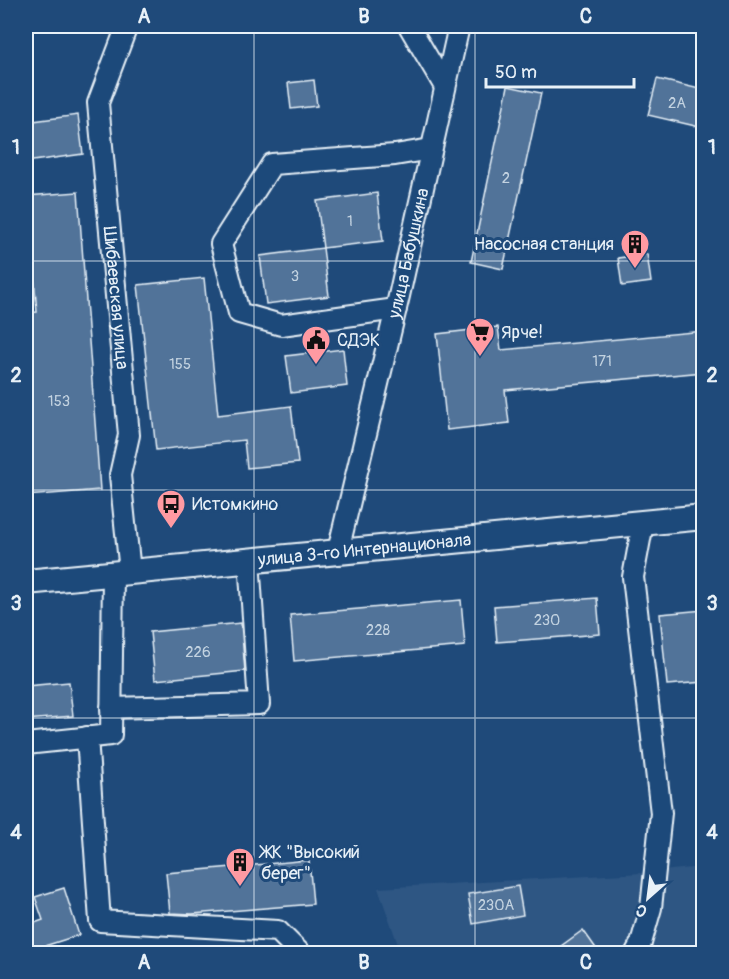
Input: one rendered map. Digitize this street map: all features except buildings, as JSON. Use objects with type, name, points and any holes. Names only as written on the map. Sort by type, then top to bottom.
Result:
[{"type":"main road","name":"улица 3-го Интернационала","points":[[26,582],[704,517]]},
{"type":"street","name":"Шибаевская улица","points":[[87,738],[111,735],[121,573],[120,475],[129,435],[98,103],[127,26]]},
{"type":"street","points":[[408,26],[445,87]]},
{"type":"street","name":"улица Бабушкина","points":[[338,551],[396,309],[459,26]]},
{"type":"street","points":[[396,309],[281,325],[239,313],[221,244],[272,164],[395,155],[431,149]]},
{"type":"street","points":[[635,954],[641,943],[651,908],[661,813],[633,577],[643,523]]},
{"type":"street","points":[[111,708],[259,704],[249,560]]},
{"type":"street","points":[[26,744],[87,738],[100,921],[278,931],[301,954]]},
{"type":"shaded area","points":[[701,867],[704,898],[703,953],[401,953],[378,888],[642,873]]},
{"type":"place","name":"Насосная станция","points":[[635,270]]},
{"type":"place","name":"Ярче!","points":[[480,358]]},
{"type":"place","name":"СДЭК","points":[[316,366]]},
{"type":"place","name":"Истомкино","points":[[171,530]]},
{"type":"place","name":"ЖК \"Высокий берег\"","points":[[240,888]]}]
